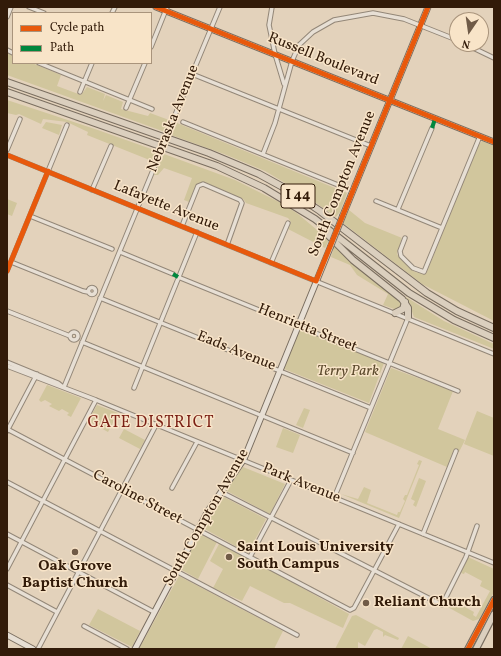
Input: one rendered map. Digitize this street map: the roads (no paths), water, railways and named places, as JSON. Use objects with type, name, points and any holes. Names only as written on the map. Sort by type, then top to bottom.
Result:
[{"type":"highway","points":[[7,78],[21,87]]},
{"type":"highway","name":"I 44","points":[[7,82],[226,160],[264,177],[320,211],[427,293],[457,311],[492,327]]},
{"type":"highway","name":"I 44","points":[[7,92],[232,173],[279,196],[315,219],[414,296],[454,320],[494,338]]},
{"type":"highway","points":[[7,96],[29,100]]},
{"type":"highway","points":[[315,219],[348,255],[405,302],[408,311],[408,318]]},
{"type":"highway","points":[[395,313],[403,309],[405,302]]},
{"type":"main road","name":"Russell Boulevard","points":[[156,7],[166,8],[211,28],[494,142]]},
{"type":"main road","name":"South Compton Avenue","points":[[135,649],[174,570],[221,492],[243,460],[428,7]]},
{"type":"main road","points":[[472,648],[494,600]]},
{"type":"main road","points":[[472,648],[494,614]]},
{"type":"main road","points":[[7,635],[33,649]]},
{"type":"street","points":[[7,16],[11,7]]},
{"type":"street","points":[[29,7],[42,12]]},
{"type":"street","name":"Nebraska Avenue","points":[[64,387],[220,7]]},
{"type":"street","points":[[272,7],[269,25],[275,54],[284,85]]},
{"type":"street","points":[[152,44],[166,8]]},
{"type":"street","points":[[263,154],[279,110],[284,85],[292,60],[299,45],[305,38],[334,20],[373,13],[389,15],[421,24],[449,36]]},
{"type":"street","points":[[482,52],[494,58]]},
{"type":"street","points":[[41,64],[152,109]]},
{"type":"street","points":[[80,92],[92,64]]},
{"type":"street","points":[[126,108],[144,64]]},
{"type":"street","points":[[192,74],[371,146]]},
{"type":"street","points":[[7,150],[20,119]]},
{"type":"street","points":[[183,122],[343,187]]},
{"type":"street","points":[[7,271],[67,125]]},
{"type":"street","points":[[398,209],[432,128]]},
{"type":"street","points":[[405,238],[400,251],[401,256],[413,268],[424,272],[480,136]]},
{"type":"street","points":[[92,190],[111,146]]},
{"type":"street","name":"Lafayette Avenue","points":[[7,155],[494,354]]},
{"type":"street","points":[[182,226],[200,185],[240,200],[242,202],[227,245]]},
{"type":"street","points":[[376,200],[442,228]]},
{"type":"street","points":[[30,216],[112,249]]},
{"type":"street","points":[[271,263],[288,223]]},
{"type":"street","points":[[134,388],[197,232]]},
{"type":"street","points":[[120,252],[173,274]]},
{"type":"street","points":[[11,262],[88,292]]},
{"type":"street","name":"Henrietta Street","points":[[178,277],[458,391]]},
{"type":"street","name":"Eads Avenue","points":[[100,298],[371,408]]},
{"type":"street","points":[[7,311],[70,336]]},
{"type":"street","points":[[334,498],[408,318]]},
{"type":"street","points":[[82,342],[352,453]]},
{"type":"street","name":"Park Avenue","points":[[7,362],[36,376]]},
{"type":"street","name":"Park Avenue","points":[[7,366],[64,387],[494,563]]},
{"type":"street","points":[[7,430],[36,376]]},
{"type":"street","points":[[7,569],[96,400]]},
{"type":"street","points":[[38,649],[156,425]]},
{"type":"street","name":"Caroline Street","points":[[7,430],[352,610],[374,570]]},
{"type":"street","points":[[172,488],[197,442]]},
{"type":"street","points":[[423,534],[456,451]]},
{"type":"street","points":[[250,557],[291,480]]},
{"type":"street","points":[[7,482],[296,635]]},
{"type":"street","points":[[221,492],[442,605],[468,552],[477,526]]},
{"type":"street","points":[[374,570],[399,524]]},
{"type":"street","points":[[7,534],[152,611]]},
{"type":"street","points":[[7,585],[57,612]]},
{"type":"street","points":[[84,626],[127,649]]},
{"type":"place","name":"Oak Grove Baptist Church","points":[[75,552]]},
{"type":"place","name":"Saint Louis University South Campus","points":[[229,557]]},
{"type":"place","name":"Reliant Church","points":[[366,603]]},
{"type":"district","name":"GATE DISTRICT","points":[[151,424]]},
{"type":"park label","name":"Terry Park","points":[[348,372]]}]
